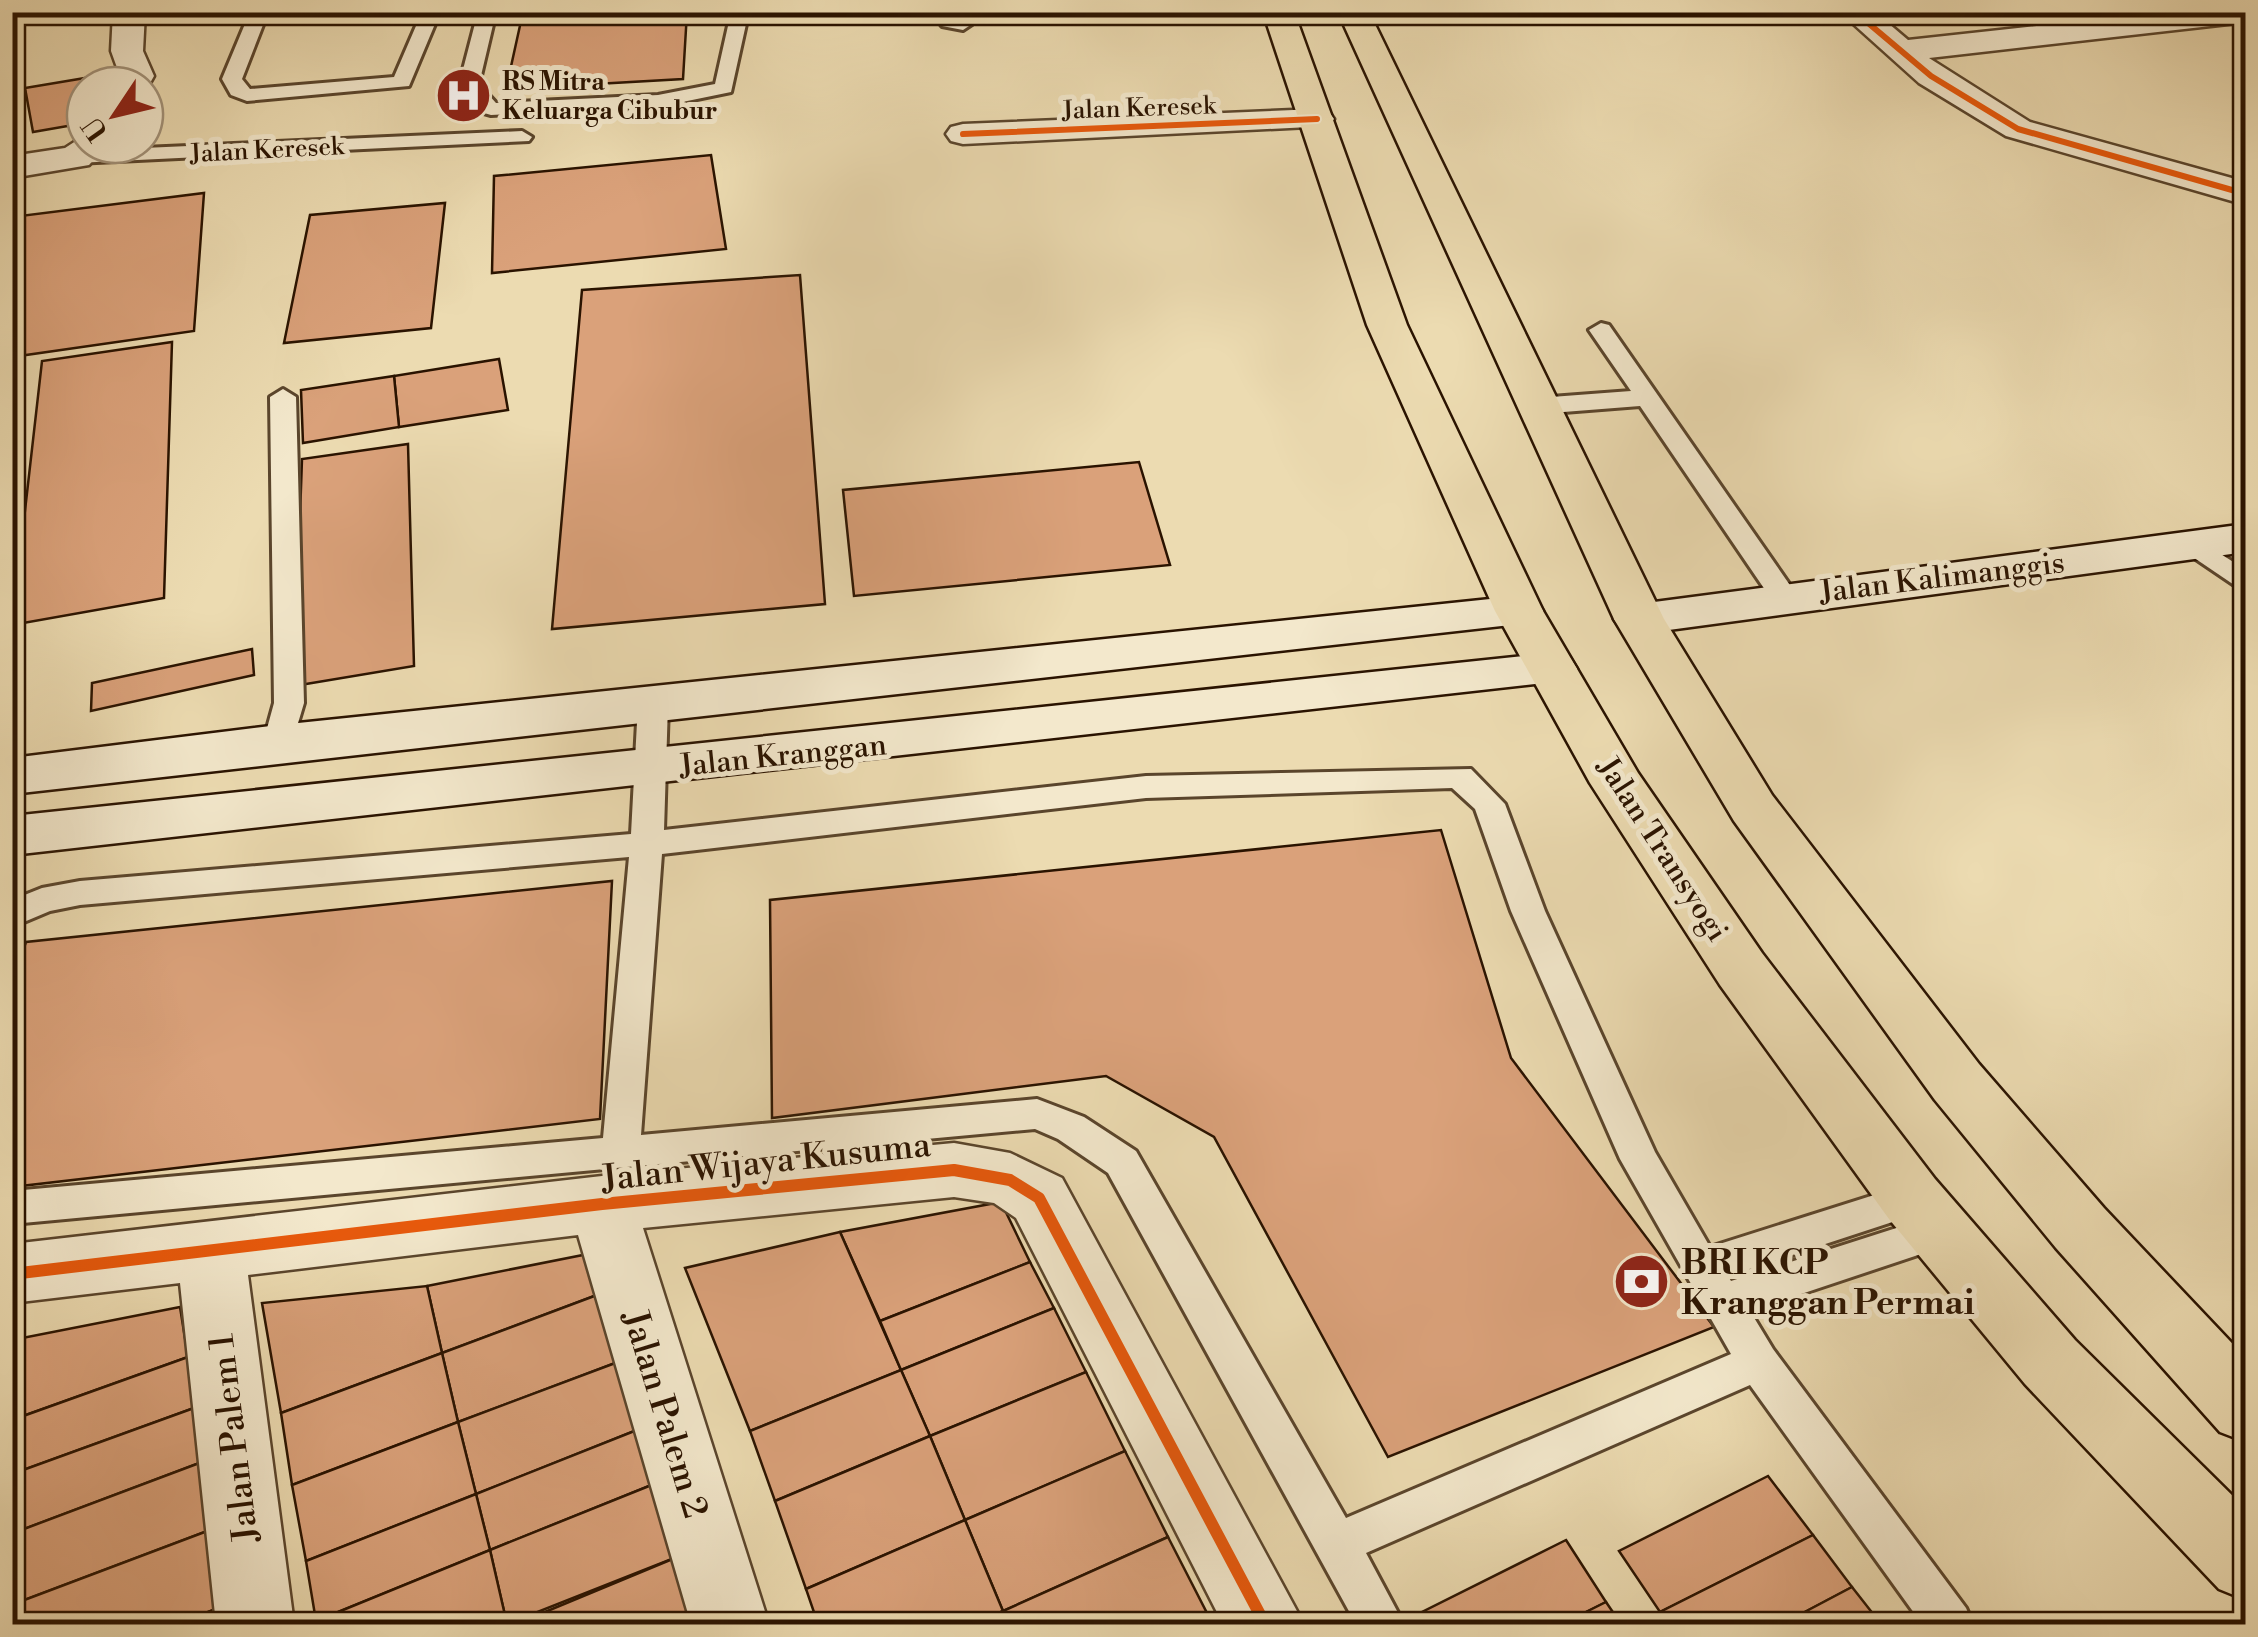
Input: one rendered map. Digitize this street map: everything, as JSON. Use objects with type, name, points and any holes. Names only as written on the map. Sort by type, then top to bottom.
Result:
[{"type":"highway","name":"Jalan Transyogi","points":[[1278,12],[1387,325],[1519,611],[1617,783],[1741,969],[1926,1215],[2050,1362],[2246,1564]]},
{"type":"highway","points":[[1353,12],[1639,620],[1753,808],[1957,1082],[2080,1228],[2246,1408]]},
{"type":"street","points":[[129,12],[127,51],[133,65]]},
{"type":"street","points":[[1855,12],[1931,76],[2018,129],[2246,194]]},
{"type":"street","points":[[1900,51],[2246,13]]},
{"type":"street","points":[[1931,76],[2246,40]]},
{"type":"street","name":"Jalan Keresek","points":[[963,134],[1317,119]]},
{"type":"street","name":"Jalan Keresek","points":[[12,167],[65,155]]},
{"type":"street","name":"Jalan Kalimanggis","points":[[1639,620],[1784,596],[2246,538]]},
{"type":"street","points":[[12,776],[279,742],[1519,611]]},
{"type":"street","points":[[1391,626],[1433,638],[1445,652],[1445,667],[1434,680],[1414,687]]},
{"type":"street","name":"Jalan Kranggan","points":[[12,836],[1414,687],[1552,668]]},
{"type":"street","name":"Jalan Wijaya Kusuma","points":[[12,1274],[211,1252],[612,1178],[954,1170],[1019,1183],[1044,1206],[1265,1624]]},
{"type":"street","name":"Jalan Palem 2","points":[[612,1178],[730,1624]]},
{"type":"street","name":"Jalan Palem 1","points":[[211,1252],[255,1624]]},
{"type":"lane","points":[[259,12],[232,79],[238,91],[248,95],[379,88],[402,82],[431,12]]},
{"type":"lane","points":[[487,12],[470,85],[491,109],[658,101],[724,88],[737,21],[764,12]]},
{"type":"lane","points":[[940,12],[949,22],[962,24]]},
{"type":"lane","name":"Jalan Keresek","points":[[165,148],[522,137]]},
{"type":"lane","points":[[1602,330],[1644,398],[1784,596]]},
{"type":"lane","points":[[279,742],[289,703],[283,397]]},
{"type":"lane","points":[[1538,406],[1644,398]]},
{"type":"lane","points":[[2197,547],[2246,584]]},
{"type":"lane","points":[[612,1178],[654,768],[653,704]]},
{"type":"lane","points":[[12,914],[42,900],[80,893],[647,844],[1146,787],[1361,777],[1460,777],[1489,804],[1528,911],[1638,1159],[1758,1362],[1950,1624]]},
{"type":"lane","points":[[12,1208],[612,1178],[1037,1114],[1071,1128],[1122,1162],[1381,1624]]},
{"type":"lane","points":[[1711,1285],[1926,1215]]},
{"type":"lane","points":[[1337,1544],[1758,1362]]},
{"type":"building","points":[[523,12],[687,12],[683,79],[506,89]]},
{"type":"building","points":[[65,81],[65,126],[33,132],[25,88]]},
{"type":"building","points":[[711,155],[726,249],[492,273],[494,176]]},
{"type":"building","points":[[204,193],[194,331],[12,357],[12,217]]},
{"type":"building","points":[[445,203],[431,328],[284,343],[310,215]]},
{"type":"building","points":[[800,275],[825,604],[552,629],[582,290]]},
{"type":"building","points":[[172,342],[164,598],[12,625],[42,361]]},
{"type":"building","points":[[499,359],[508,410],[399,427],[394,376]]},
{"type":"building","points":[[394,376],[399,427],[303,443],[301,390]]},
{"type":"building","points":[[408,444],[414,666],[294,686],[302,459]]},
{"type":"building","points":[[1139,462],[1170,565],[854,596],[843,490]]},
{"type":"building","points":[[252,649],[254,675],[91,711],[92,683]]},
{"type":"building","points":[[1441,830],[1511,1058],[1714,1327],[1388,1457],[1214,1137],[1106,1076],[772,1118],[770,900]]},
{"type":"building","points":[[612,881],[600,1119],[12,1187],[12,982],[26,942]]},
{"type":"building","points":[[1001,1202],[1030,1262],[880,1321],[840,1232]]},
{"type":"building","points":[[840,1232],[901,1370],[750,1431],[685,1268]]},
{"type":"building","points":[[593,1253],[605,1292],[442,1353],[427,1286]]},
{"type":"building","points":[[1030,1262],[1054,1308],[901,1370],[880,1321]]},
{"type":"building","points":[[427,1286],[442,1353],[281,1413],[262,1303]]},
{"type":"building","points":[[605,1292],[626,1359],[458,1422],[442,1353]]},
{"type":"building","points":[[180,1307],[188,1357],[12,1420],[12,1340]]},
{"type":"building","points":[[1054,1308],[1086,1372],[930,1436],[901,1370]]},
{"type":"building","points":[[442,1353],[458,1422],[292,1485],[281,1413]]},
{"type":"building","points":[[188,1357],[194,1408],[12,1474],[12,1420]]},
{"type":"building","points":[[626,1359],[647,1426],[476,1494],[458,1422]]},
{"type":"building","points":[[901,1370],[930,1436],[775,1501],[750,1431]]},
{"type":"building","points":[[1086,1372],[1125,1451],[965,1520],[930,1436]]},
{"type":"building","points":[[194,1408],[202,1462],[16,1532],[12,1474]]},
{"type":"building","points":[[458,1422],[476,1494],[306,1561],[292,1485]]},
{"type":"building","points":[[647,1426],[664,1480],[490,1550],[476,1494]]},
{"type":"building","points":[[930,1436],[965,1520],[806,1589],[775,1501]]},
{"type":"building","points":[[1125,1451],[1168,1537],[1003,1611],[965,1520]]},
{"type":"building","points":[[202,1462],[210,1530],[19,1602],[16,1532]]},
{"type":"building","points":[[1768,1476],[1813,1535],[1660,1612],[1619,1551]]},
{"type":"building","points":[[664,1480],[687,1553],[507,1624],[490,1550]]},
{"type":"building","points":[[476,1494],[490,1550],[316,1621],[306,1561]]},
{"type":"building","points":[[965,1520],[1003,1611],[973,1624],[818,1624],[806,1589]]},
{"type":"building","points":[[210,1530],[221,1607],[177,1624],[20,1624],[19,1602]]},
{"type":"building","points":[[16,1532],[19,1602],[12,1605],[12,1533]]},
{"type":"building","points":[[1813,1535],[1852,1587],[1782,1624],[1669,1624],[1660,1612]]},
{"type":"building","points":[[1168,1537],[1209,1617],[1193,1624],[1010,1624],[1003,1611]]},
{"type":"building","points":[[1566,1540],[1606,1602],[1562,1624],[1411,1624],[1408,1619]]},
{"type":"building","points":[[490,1550],[507,1624],[316,1624],[316,1621]]},
{"type":"building","points":[[687,1553],[709,1624],[516,1624]]},
{"type":"building","points":[[1852,1587],[1881,1624],[1782,1624]]},
{"type":"building","points":[[1606,1602],[1621,1624],[1562,1624]]},
{"type":"building","points":[[221,1607],[223,1624],[177,1624]]},
{"type":"building","points":[[1003,1611],[1010,1624],[973,1624]]},
{"type":"cycle path","points":[[1855,12],[1931,76],[2018,129],[2246,194]]},
{"type":"cycle path","points":[[963,134],[1317,119]]},
{"type":"cycle path","points":[[12,1274],[602,1204],[954,1170],[999,1177],[1039,1198],[1265,1624]]},
{"type":"place","name":"RS Mitra Keluarga Cibubur","points":[[463,95]]},
{"type":"place","name":"BRI KCP Kranggan Permai","points":[[1642,1282]]}]
